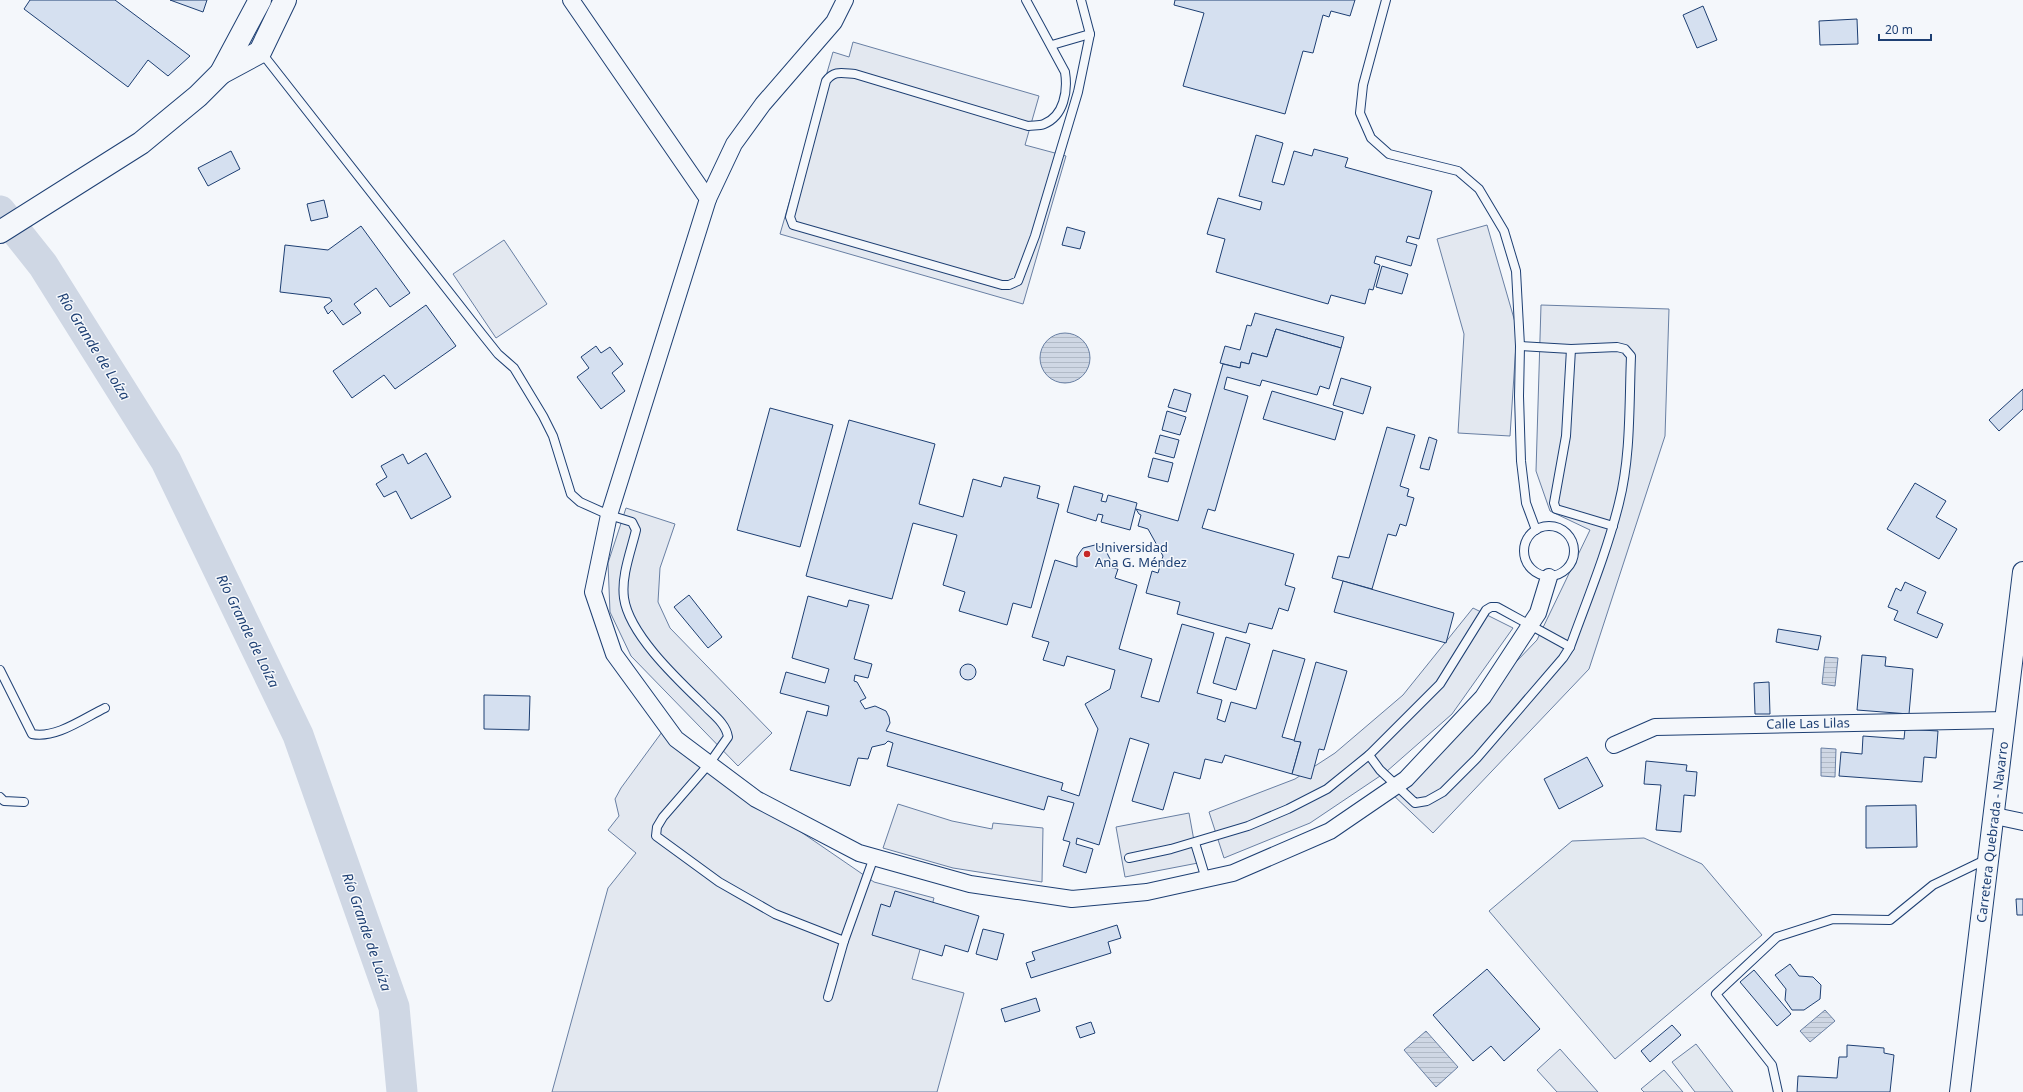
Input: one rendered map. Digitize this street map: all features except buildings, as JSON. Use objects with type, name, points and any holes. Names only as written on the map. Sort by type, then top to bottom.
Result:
[{"type":"main road","points":[[221,73],[260,0]]},
{"type":"main road","points":[[0,232],[141,143],[198,96],[221,73],[260,52],[285,0]]},
{"type":"street","points":[[571,0],[708,199]]},
{"type":"street","points":[[844,0],[834,22],[763,104],[734,144],[708,199],[609,515],[593,592],[614,654],[676,740],[756,798],[858,853],[970,884],[1072,899],[1147,892],[1233,873],[1330,831],[1396,787],[1406,779],[1483,698],[1538,613],[1549,577]]},
{"type":"street","name":"Carretera Quebrada - Navarro","points":[[1960,1092],[2023,572]]},
{"type":"street","name":"Calle Las Lilas","points":[[1614,745],[1655,727],[2006,720]]},
{"type":"street","points":[[1994,816],[2023,822]]},
{"type":"lane","points":[[1026,0],[1052,45],[1065,72],[1067,82],[1060,110],[1054,118],[1043,124],[1028,126],[855,74],[836,72],[826,81],[790,217],[793,225],[1002,285],[1009,286],[1018,281],[1052,184],[1078,92],[1090,34],[1081,0]]},
{"type":"lane","points":[[1386,0],[1363,84],[1360,113],[1371,138],[1389,154],[1458,171],[1479,189],[1504,231],[1516,271],[1520,346],[1519,396],[1521,461],[1526,503],[1536,530]]},
{"type":"lane","points":[[1052,45],[1090,34]]},
{"type":"lane","points":[[260,52],[498,354],[514,368],[543,416],[553,436],[571,494],[580,502],[609,515],[632,522],[636,530],[626,567],[624,598],[642,639],[664,665],[723,724],[727,731],[728,737],[709,764],[663,817],[657,827],[656,836],[719,882],[775,914],[844,941]]},
{"type":"lane","points":[[1369,755],[1380,770],[1396,787],[1415,803],[1427,801],[1443,792],[1482,752],[1564,658],[1570,647],[1613,526],[1619,502],[1627,457],[1631,356],[1626,349],[1617,346],[1571,349],[1520,346]]},
{"type":"lane","points":[[1571,349],[1566,436],[1554,504],[1556,509],[1613,526]]},
{"type":"lane","points":[[1550,526],[1560,528],[1568,534],[1573,543],[1574,553],[1572,563],[1565,571],[1557,576],[1549,577],[1537,574],[1529,568],[1524,559],[1523,550],[1526,540],[1536,530],[1550,526]]},
{"type":"lane","points":[[1129,858],[1195,843],[1248,826],[1288,809],[1327,789],[1369,755],[1440,684],[1486,610],[1491,607],[1496,607],[1570,647]]},
{"type":"lane","points":[[0,670],[2,671],[32,734],[43,736],[61,730],[106,708]]},
{"type":"lane","points":[[0,797],[4,801],[24,802]]},
{"type":"lane","points":[[1195,843],[1206,879]]},
{"type":"lane","points":[[828,997],[844,941],[874,857]]},
{"type":"lane","points":[[1778,1092],[1772,1065],[1716,994],[1777,937],[1833,919],[1890,920],[1933,885],[1989,858]]},
{"type":"shaded area","points":[[853,42],[1039,96],[1025,145],[1066,156],[1023,304],[780,234],[833,52],[849,57]]},
{"type":"shaded area","points":[[1487,225],[1517,329],[1510,436],[1458,433],[1464,334],[1437,239]]},
{"type":"shaded area","points":[[504,240],[547,304],[496,338],[453,274]]},
{"type":"shaded area","points":[[1541,305],[1669,309],[1665,436],[1589,669],[1433,833],[1391,793],[1537,640],[1590,530],[1550,511],[1536,471]]},
{"type":"shaded area","points":[[1065,333],[1075,335],[1083,340],[1088,348],[1090,358],[1088,368],[1083,376],[1075,381],[1065,383],[1055,381],[1047,376],[1042,368],[1040,358],[1042,348],[1047,340],[1055,335]]},
{"type":"shaded area","points":[[626,508],[675,524],[660,568],[658,602],[670,628],[772,733],[738,766],[631,656],[610,612],[608,563]]},
{"type":"shaded area","points":[[1473,608],[1513,628],[1452,714],[1386,772],[1310,823],[1224,858],[1209,812],[1295,779],[1335,753],[1403,695]]},
{"type":"shaded area","points":[[1825,657],[1838,658],[1835,686],[1822,684]]},
{"type":"shaded area","points":[[662,732],[785,821],[874,882],[934,898],[912,979],[964,993],[937,1092],[552,1092],[608,888],[636,853],[608,830],[619,816],[615,799],[621,788]]},
{"type":"shaded area","points":[[1821,748],[1836,749],[1835,777],[1821,776]]},
{"type":"shaded area","points":[[898,804],[952,821],[992,829],[993,823],[1043,828],[1042,882],[953,868],[883,848]]},
{"type":"shaded area","points":[[1189,813],[1198,863],[1125,877],[1116,827]]},
{"type":"shaded area","points":[[1644,838],[1702,864],[1762,935],[1615,1059],[1489,911],[1572,841]]},
{"type":"shaded area","points":[[1825,1010],[1835,1021],[1810,1042],[1800,1031]]},
{"type":"shaded area","points":[[1426,1031],[1458,1067],[1436,1087],[1404,1050]]},
{"type":"shaded area","points":[[1696,1044],[1733,1092],[1695,1092],[1672,1062]]},
{"type":"shaded area","points":[[1560,1049],[1598,1092],[1557,1092],[1537,1070]]},
{"type":"shaded area","points":[[1664,1070],[1683,1092],[1644,1092],[1641,1089]]},
{"type":"waterway","name":"Río Grande de Loíza","points":[[0,211],[43,265],[166,461],[298,735],[394,1007],[402,1092]]},
{"type":"place","name":"Universidad Ana G. Méndez","points":[[1087,554]]}]
